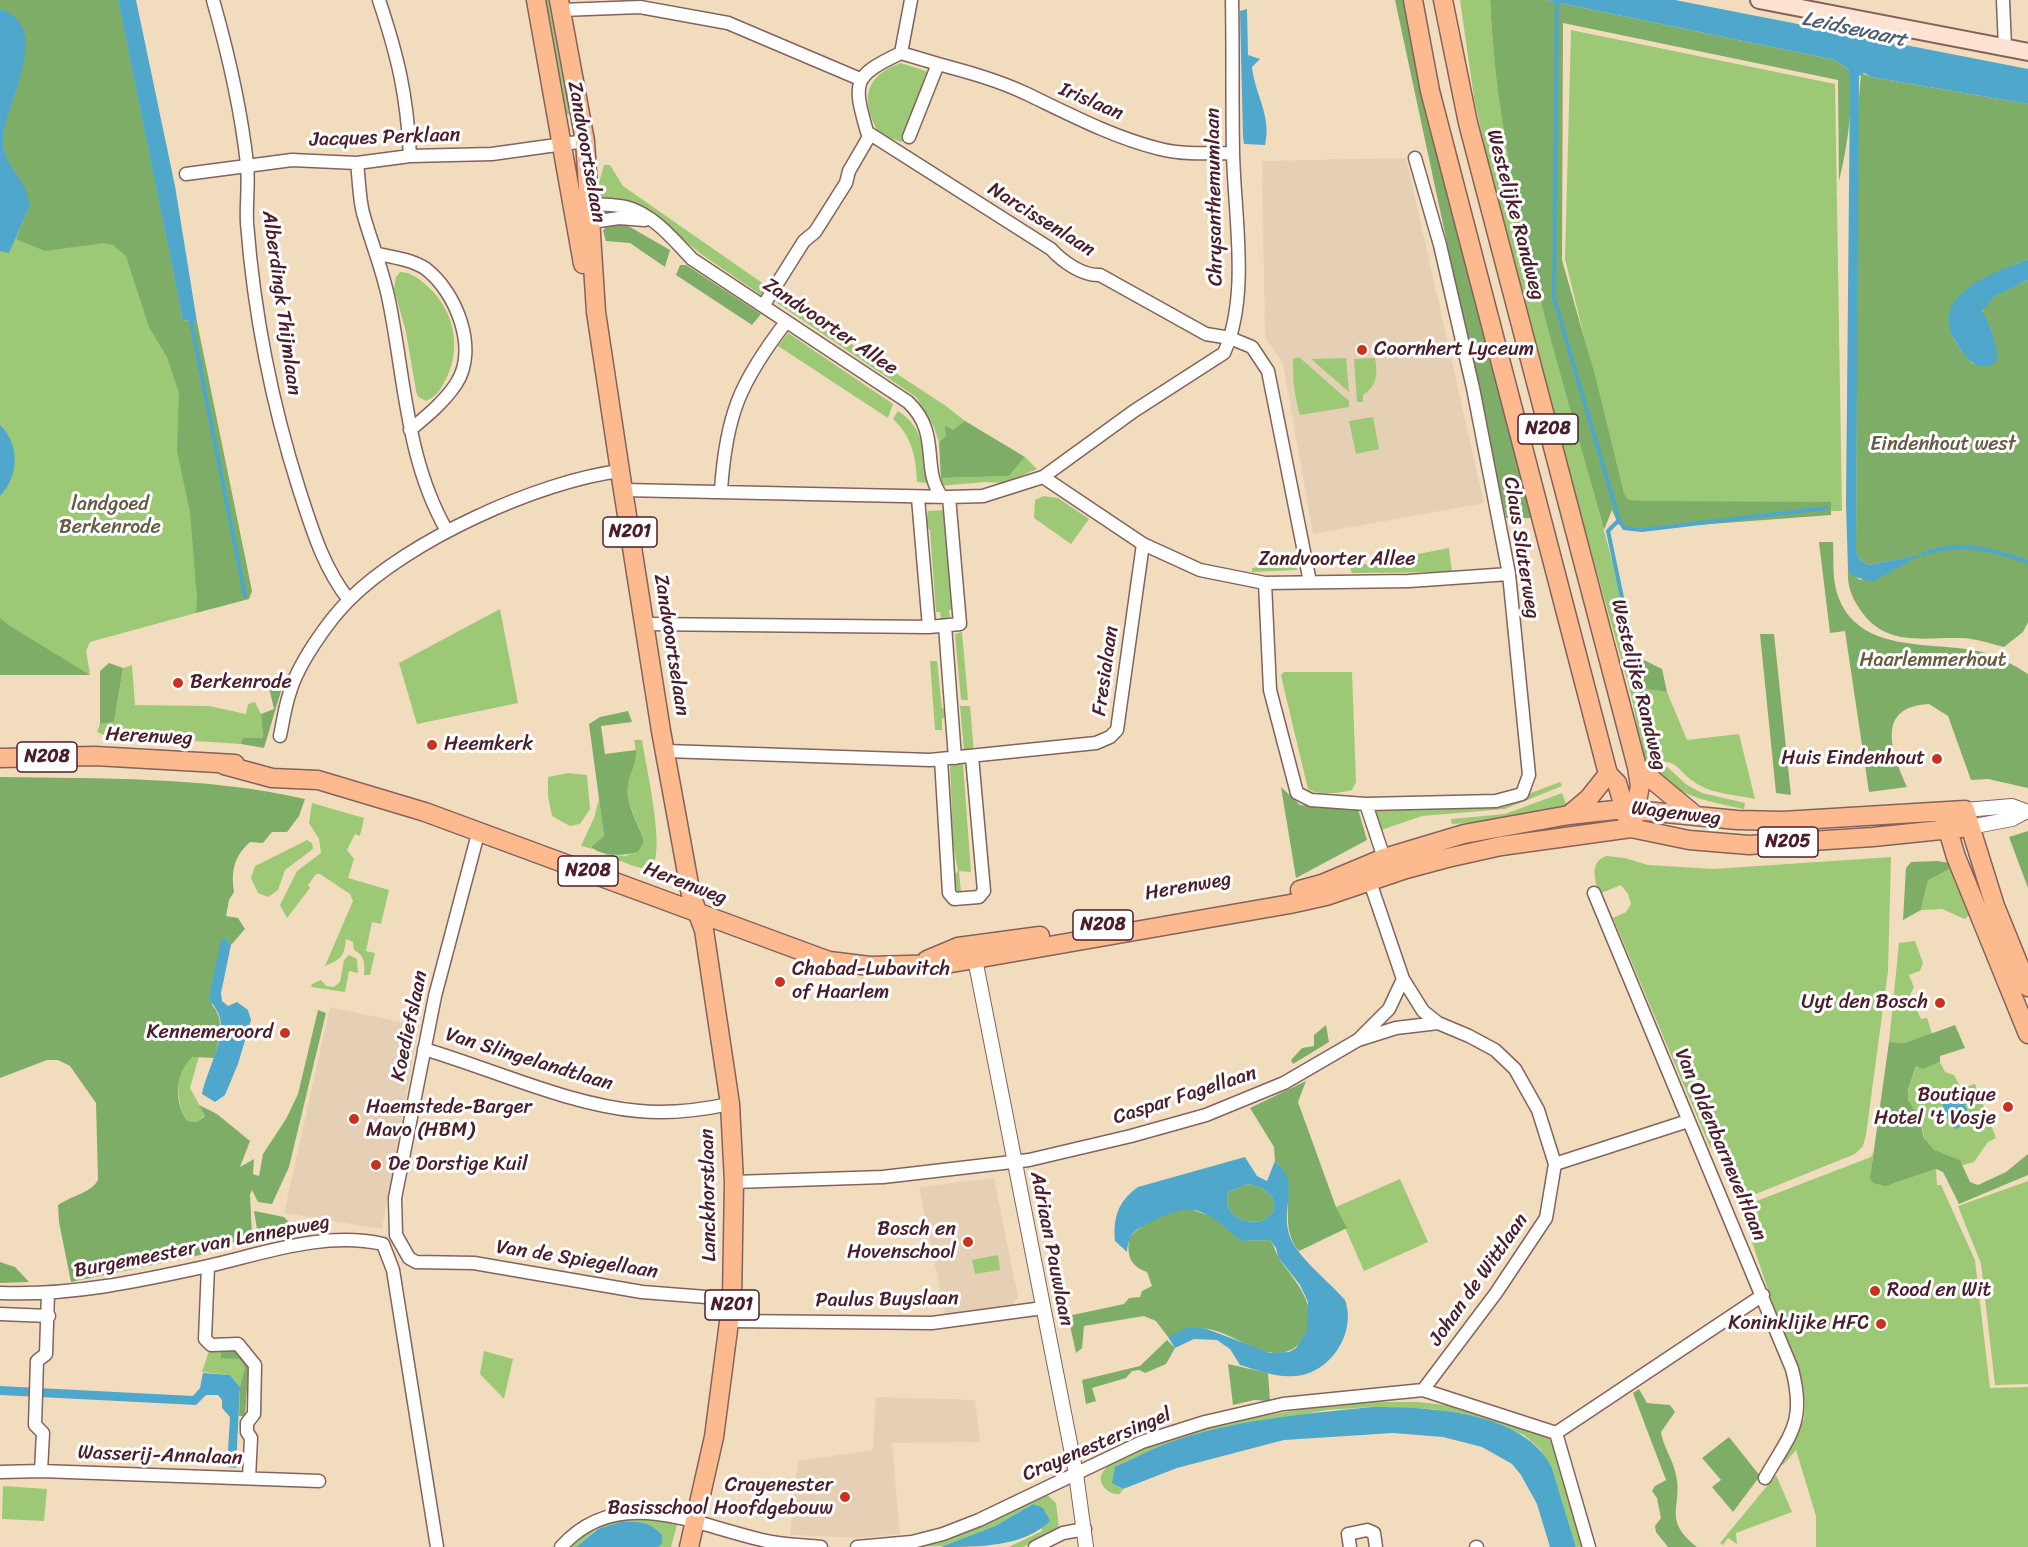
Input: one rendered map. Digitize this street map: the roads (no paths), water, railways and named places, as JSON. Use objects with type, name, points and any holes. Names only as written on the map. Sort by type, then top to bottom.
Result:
[{"type":"main road","name":"Zandvoortselaan","points":[[536,0],[562,144],[583,214]]},
{"type":"main road","name":"N208","points":[[1413,0],[1430,91],[1608,774],[1617,783],[1630,810]]},
{"type":"main road","name":"Westelijke Randweg","points":[[1443,0],[1468,123],[1637,767],[1640,786],[1630,810],[1631,828]]},
{"type":"main road","points":[[1759,0],[2028,52]]},
{"type":"main road","name":"Zandvoortselaan","points":[[560,5],[585,141],[583,214],[596,312],[666,751],[697,913]]},
{"type":"main road","name":"Herenweg","points":[[0,758],[143,758],[224,765],[275,766],[292,770],[306,778],[359,790],[479,830],[829,961],[870,966],[946,964],[1291,898]]},
{"type":"main road","points":[[1637,767],[1698,817]]},
{"type":"main road","points":[[1569,815],[1589,798],[1608,774]]},
{"type":"main road","name":"Wagenweg","points":[[1291,898],[1384,858],[1464,834],[1569,815],[1630,810],[1698,817],[1783,821],[1943,812],[1967,818]]},
{"type":"main road","points":[[1943,812],[1947,830],[2028,1034]]},
{"type":"main road","points":[[1967,818],[1995,906],[2028,987]]},
{"type":"main road","name":"Wagenweg","points":[[1291,898],[1326,896],[1406,868],[1502,846],[1631,828],[1689,840],[1749,845],[1947,830],[1967,818]]},
{"type":"main road","name":"Herenweg","points":[[916,964],[958,947],[1291,898]]},
{"type":"main road","name":"Lanckhorstlaan","points":[[689,1547],[714,1437],[730,1321],[734,1182],[730,1104],[704,930],[697,913]]},
{"type":"street","name":"Alberdingk Thijmlaan","points":[[213,0],[226,45],[247,165],[247,222],[270,381],[284,443],[316,542],[331,577],[349,600]]},
{"type":"street","points":[[379,0],[407,104],[410,156]]},
{"type":"street","points":[[763,306],[804,241],[815,232],[846,183],[849,171],[870,135],[867,132],[856,92],[860,79],[874,66],[901,53],[911,0]]},
{"type":"street","name":"Chrysanthemumlaan","points":[[1230,338],[1239,285],[1233,153],[1232,0]]},
{"type":"street","points":[[2003,0],[2005,48]]},
{"type":"street","points":[[560,5],[640,7],[728,23],[860,79]]},
{"type":"street","name":"Irislaan","points":[[901,53],[982,76],[1024,93],[1082,122],[1095,124],[1120,136],[1162,149],[1233,153]]},
{"type":"street","points":[[909,137],[938,64]]},
{"type":"street","name":"Narcissenlaan","points":[[870,135],[1051,249],[1060,259],[1092,275],[1100,275],[1206,334],[1230,338],[1252,347],[1268,371],[1310,582]]},
{"type":"street","name":"Jacques Perklaan","points":[[186,174],[247,165],[325,159],[357,163],[410,156],[492,154],[585,141]]},
{"type":"street","name":"Claus Sluterweg","points":[[1265,583],[1270,690],[1297,793],[1311,800],[1366,804],[1496,801],[1522,794],[1529,775],[1509,574],[1473,388],[1440,245],[1415,158]]},
{"type":"street","points":[[357,163],[363,212],[378,254],[398,341],[410,430],[418,464],[434,508],[447,531]]},
{"type":"street","name":"Zandvoorter Allee","points":[[583,214],[650,220],[664,230],[692,259],[916,410],[928,432],[933,480],[945,497],[960,624],[945,626]]},
{"type":"street","points":[[378,254],[398,258],[424,268],[443,284],[460,320],[465,355],[457,383],[437,407],[410,430]]},
{"type":"street","points":[[721,490],[724,446],[745,381],[786,322]]},
{"type":"street","points":[[624,490],[721,490],[918,498],[983,496],[1043,477],[1134,411],[1224,352],[1230,338]]},
{"type":"street","points":[[280,736],[290,690],[315,643],[349,600],[397,562],[447,531],[540,492],[620,471]]},
{"type":"street","name":"Zandvoorter Allee","points":[[1043,477],[1143,544],[1200,570],[1265,583],[1409,581],[1509,574]]},
{"type":"street","points":[[918,498],[929,627]]},
{"type":"street","name":"Fresialaan","points":[[666,751],[955,759],[1096,743],[1110,737],[1118,730],[1143,544]]},
{"type":"street","points":[[645,624],[945,626],[955,759]]},
{"type":"street","points":[[941,759],[949,893],[954,899],[980,897],[984,891],[972,757]]},
{"type":"street","points":[[1366,804],[1384,858]]},
{"type":"street","name":"Wagenweg","points":[[1967,818],[2012,819],[2027,812]]},
{"type":"street","name":"Koediefslaan","points":[[416,1262],[410,1258],[396,1235],[395,1198],[424,1049],[479,830]]},
{"type":"street","name":"Johan de Wittlaan","points":[[1370,882],[1403,979],[1423,1011],[1438,1023],[1495,1050],[1515,1069],[1538,1110],[1555,1164],[1546,1218],[1496,1293],[1422,1390]]},
{"type":"street","name":"Van Oldenbarneveltlaan","points":[[1594,893],[1792,1369],[1798,1392],[1798,1414],[1789,1439],[1765,1478]]},
{"type":"street","name":"Adriaan Pauwlaan","points":[[975,959],[1043,1308],[1083,1471],[1086,1547]]},
{"type":"street","points":[[1358,1041],[1389,1009],[1403,979]]},
{"type":"street","name":"Johan de Wittlaan","points":[[1358,1041],[1396,1028],[1438,1023]]},
{"type":"street","name":"Caspar Fagellaan","points":[[734,1182],[883,1177],[1014,1163],[1131,1136],[1238,1103],[1284,1083],[1358,1041]]},
{"type":"street","name":"Van Slingelandtlaan","points":[[424,1049],[587,1102],[639,1111],[681,1111],[730,1104]]},
{"type":"street","points":[[1555,1164],[1688,1121]]},
{"type":"street","name":"Burgemeester van Lennepweg","points":[[0,1293],[72,1291],[208,1266],[314,1242],[359,1239],[383,1244],[393,1270],[437,1547]]},
{"type":"street","name":"Van de Spiegellaan","points":[[416,1262],[474,1263],[642,1292],[732,1299]]},
{"type":"street","points":[[208,1266],[205,1339],[211,1345],[238,1344],[255,1365],[254,1414],[248,1423],[247,1432],[251,1438],[249,1478]]},
{"type":"street","points":[[41,1471],[43,1433],[35,1425],[35,1399],[37,1361],[46,1354],[48,1293]]},
{"type":"street","points":[[1589,1547],[1556,1433],[1763,1295]]},
{"type":"street","name":"Paulus Buyslaan","points":[[730,1321],[932,1323],[1043,1308]]},
{"type":"street","points":[[0,1314],[49,1316]]},
{"type":"street","name":"Crayenestersingel","points":[[857,1547],[912,1542],[943,1534],[979,1520],[1142,1442],[1205,1422],[1272,1406],[1422,1390],[1556,1433]]},
{"type":"street","name":"Wasserij-Annalaan","points":[[0,1472],[41,1471],[319,1481]]},
{"type":"street","points":[[561,1547],[587,1524],[605,1515],[622,1512],[644,1512],[764,1541],[821,1547]]},
{"type":"street","points":[[1035,1547],[1063,1533],[1085,1529]]},
{"type":"street","points":[[1346,1547],[1348,1534],[1367,1530],[1374,1533],[1376,1547]]},
{"type":"water","points":[[118,0],[136,0],[175,186],[197,322],[183,320]]},
{"type":"water","points":[[1545,0],[1675,0],[2028,69],[2028,104],[1871,77],[1864,73],[1859,76],[1856,550],[1860,560],[1869,565],[1923,554],[1872,582],[1853,576],[1848,570],[1846,504],[1850,81],[1848,69],[1835,60]]},
{"type":"water","points":[[0,9],[16,18],[24,32],[26,50],[3,142],[11,167],[25,188],[30,205],[9,253],[0,251]]},
{"type":"water","points":[[1247,9],[1248,55],[1260,59],[1252,67],[1265,115],[1267,134],[1265,145],[1244,144],[1243,137],[1240,11]]},
{"type":"water","points":[[2028,259],[2028,280],[1995,296],[1982,311],[1992,331],[1998,358],[1991,366],[1978,366],[1967,358],[1954,339],[1949,323],[1951,309],[1958,297],[1970,287],[1984,278]]},
{"type":"water","points":[[0,425],[11,441],[15,460],[11,480],[0,496]]},
{"type":"water","points":[[225,938],[231,945],[221,993],[222,1001],[228,1006],[237,1002],[248,1010],[251,1020],[238,1064],[225,1095],[215,1102],[202,1094],[220,1034],[219,1015],[209,998],[221,940]]},
{"type":"water","points":[[1956,1094],[1961,1095],[1971,1120],[1956,1129],[1949,1122],[1942,1102]]},
{"type":"water","points":[[1245,1157],[1257,1176],[1267,1181],[1275,1161],[1283,1170],[1289,1186],[1287,1223],[1293,1242],[1305,1260],[1345,1300],[1348,1313],[1347,1326],[1338,1350],[1319,1368],[1308,1374],[1281,1376],[1240,1365],[1230,1349],[1217,1340],[1194,1339],[1175,1348],[1168,1337],[1188,1327],[1207,1329],[1270,1353],[1289,1352],[1296,1348],[1307,1331],[1308,1302],[1300,1285],[1278,1257],[1276,1248],[1270,1240],[1241,1241],[1218,1222],[1200,1212],[1179,1211],[1140,1228],[1131,1236],[1127,1252],[1115,1241],[1116,1217],[1121,1204],[1138,1187]],"holes":[[[1248,1184],[1270,1195],[1273,1199],[1274,1210],[1268,1217],[1251,1222],[1235,1215],[1229,1209],[1227,1201],[1229,1192]]]},
{"type":"water","points":[[203,1373],[230,1375],[240,1387],[236,1468],[227,1467],[230,1417],[222,1408],[222,1400],[218,1395],[206,1395],[196,1405],[0,1395],[0,1386],[193,1396],[200,1388]]},
{"type":"water","points":[[1373,1407],[1447,1411],[1473,1416],[1521,1434],[1539,1449],[1552,1468],[1576,1547],[1550,1547],[1537,1504],[1521,1475],[1512,1464],[1482,1447],[1443,1437],[1393,1433],[1284,1440],[1177,1468],[1123,1489],[1112,1483],[1115,1467],[1165,1444],[1190,1436],[1267,1419]]},
{"type":"water","points":[[1033,1504],[1043,1508],[1050,1521],[1027,1536],[1014,1541],[985,1546],[941,1547],[995,1526]]},
{"type":"water","points":[[621,1522],[638,1522],[653,1527],[662,1535],[662,1543],[658,1547],[576,1547],[598,1529]]},
{"type":"waterway","points":[[1557,0],[1554,298],[1619,520],[1608,531],[1643,697]]},
{"type":"waterway","points":[[191,321],[245,596]]},
{"type":"waterway","points":[[1619,520],[1624,528],[1642,530],[1826,508]]},
{"type":"waterway","points":[[1923,554],[1963,547],[1976,548],[2028,562]]},
{"type":"place","name":"Coornhert Lyceum","points":[[1362,350]]},
{"type":"place","name":"Berkenrode","points":[[178,683]]},
{"type":"place","name":"Heemkerk","points":[[432,745]]},
{"type":"place","name":"Huis Eindenhout","points":[[1937,759]]},
{"type":"place","name":"Chabad-Lubavitch of Haarlem","points":[[780,982]]},
{"type":"place","name":"Uyt den Bosch","points":[[1940,1003]]},
{"type":"place","name":"Kennemeroord","points":[[285,1033]]},
{"type":"place","name":"Boutique Hotel 't Vosje","points":[[2008,1107]]},
{"type":"place","name":"Haemstede-Barger Mavo (HBM)","points":[[354,1119]]},
{"type":"place","name":"De Dorstige Kuil","points":[[376,1165]]},
{"type":"place","name":"Bosch en Hovenschool","points":[[968,1242]]},
{"type":"place","name":"Rood en Wit","points":[[1875,1291]]},
{"type":"place","name":"Koninklijke HFC","points":[[1881,1324]]},
{"type":"place","name":"Crayenester Basisschool Hoofdgebouw","points":[[845,1497]]},
{"type":"water label","name":"Leidsevaart","points":[[1854,30]]},
{"type":"park label","name":"Eindenhout west","points":[[1943,445]]},
{"type":"park label","name":"landgoed Berkenrode","points":[[110,516]]},
{"type":"park label","name":"Haarlemmerhout","points":[[1933,661]]}]
